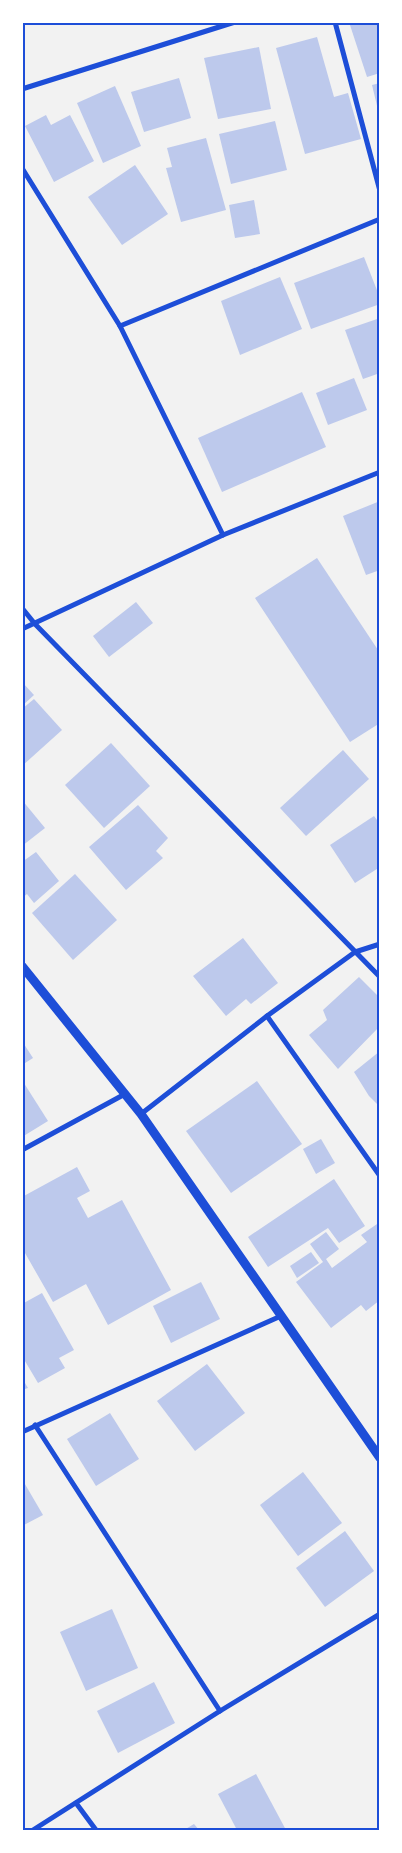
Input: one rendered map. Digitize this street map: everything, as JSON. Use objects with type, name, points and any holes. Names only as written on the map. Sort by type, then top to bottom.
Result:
[{"type":"street","points":[[22,89],[235,22]]},
{"type":"street","points":[[336,22],[380,191]]},
{"type":"street","points":[[22,168],[120,326],[223,534]]},
{"type":"street","points":[[120,326],[380,219]]},
{"type":"street","points":[[22,629],[223,534],[380,472]]},
{"type":"street","points":[[22,608],[35,624],[380,977]]},
{"type":"street","points":[[141,1114],[267,1016],[355,952],[380,944]]},
{"type":"street","points":[[22,966],[141,1114],[380,1458]]},
{"type":"street","points":[[267,1016],[380,1176]]},
{"type":"street","points":[[22,1150],[125,1094]]},
{"type":"street","points":[[22,1432],[281,1316]]},
{"type":"street","points":[[35,1426],[220,1711]]},
{"type":"street","points":[[33,1830],[220,1711],[380,1614]]},
{"type":"street","points":[[76,1802],[96,1830]]},
{"type":"building","points":[[349,22],[380,22],[380,73],[367,77]]},
{"type":"building","points":[[317,37],[334,97],[348,93],[361,139],[305,154],[276,48]]},
{"type":"building","points":[[259,47],[271,109],[218,119],[204,58]]},
{"type":"building","points":[[179,78],[191,118],[144,132],[131,92]]},
{"type":"building","points":[[380,83],[380,114],[379,114],[372,85]]},
{"type":"building","points":[[115,86],[141,146],[103,163],[77,103]]},
{"type":"building","points":[[46,115],[51,125],[70,115],[94,161],[54,182],[25,126]]},
{"type":"building","points":[[275,121],[287,170],[231,184],[219,134]]},
{"type":"building","points":[[206,138],[226,210],[181,222],[166,168],[172,167],[167,148]]},
{"type":"building","points":[[135,165],[168,214],[122,245],[88,197]]},
{"type":"building","points":[[254,200],[260,234],[235,238],[229,205]]},
{"type":"building","points":[[364,257],[380,298],[380,304],[311,329],[294,283]]},
{"type":"building","points":[[280,277],[302,329],[240,355],[221,301]]},
{"type":"building","points":[[380,318],[380,373],[363,379],[345,330]]},
{"type":"building","points":[[354,378],[367,410],[328,425],[316,393]]},
{"type":"building","points":[[302,392],[326,447],[222,492],[198,438]]},
{"type":"building","points":[[380,501],[380,570],[366,575],[343,516]]},
{"type":"building","points":[[317,558],[380,653],[380,723],[350,742],[255,598]]},
{"type":"building","points":[[136,602],[153,623],[109,657],[93,636]]},
{"type":"building","points":[[22,682],[34,695],[22,706]]},
{"type":"building","points":[[34,699],[62,730],[22,766],[22,709]]},
{"type":"building","points":[[111,743],[150,786],[104,828],[65,785]]},
{"type":"building","points":[[343,750],[369,779],[306,836],[280,808]]},
{"type":"building","points":[[22,800],[45,828],[22,846]]},
{"type":"building","points":[[138,805],[168,838],[156,851],[163,858],[126,890],[89,847]]},
{"type":"building","points":[[374,816],[380,824],[380,867],[355,883],[330,845]]},
{"type":"building","points":[[36,852],[59,881],[34,903],[27,894],[22,898],[22,862]]},
{"type":"building","points":[[75,874],[117,920],[73,960],[32,913]]},
{"type":"building","points":[[243,938],[278,983],[251,1004],[246,999],[226,1016],[193,976]]},
{"type":"building","points":[[359,977],[380,998],[380,1026],[338,1069],[309,1035],[327,1020],[323,1010]]},
{"type":"building","points":[[22,1041],[33,1058],[22,1065]]},
{"type":"building","points":[[380,1051],[380,1107],[369,1096],[354,1072]]},
{"type":"building","points":[[22,1080],[48,1121],[22,1137]]},
{"type":"building","points":[[257,1081],[302,1144],[231,1193],[186,1131]]},
{"type":"building","points":[[321,1139],[335,1163],[316,1174],[303,1149]]},
{"type":"building","points":[[77,1167],[90,1191],[77,1198],[88,1218],[122,1200],[171,1290],[108,1325],[86,1284],[53,1302],[25,1253],[22,1254],[22,1197]]},
{"type":"building","points":[[334,1179],[365,1226],[339,1243],[328,1228],[268,1267],[248,1237]]},
{"type":"building","points":[[380,1222],[380,1300],[366,1311],[361,1305],[331,1328],[296,1282],[323,1262],[310,1244],[326,1232],[339,1249],[326,1259],[332,1268],[367,1242],[361,1235]]},
{"type":"building","points":[[311,1252],[319,1263],[297,1278],[290,1266]]},
{"type":"building","points":[[201,1282],[220,1319],[171,1343],[153,1306]]},
{"type":"building","points":[[42,1293],[74,1350],[59,1358],[65,1368],[38,1383],[22,1356],[22,1304]]},
{"type":"building","points":[[207,1364],[245,1413],[195,1451],[157,1401]]},
{"type":"building","points":[[22,1378],[28,1388],[22,1390]]},
{"type":"building","points":[[110,1413],[139,1459],[96,1486],[67,1439]]},
{"type":"building","points":[[303,1472],[342,1523],[298,1556],[260,1505]]},
{"type":"building","points":[[22,1479],[43,1515],[22,1526]]},
{"type":"building","points":[[345,1531],[374,1571],[325,1607],[296,1568]]},
{"type":"building","points":[[112,1609],[138,1668],[86,1691],[60,1632]]},
{"type":"building","points":[[154,1682],[175,1723],[118,1753],[97,1711]]},
{"type":"building","points":[[256,1774],[286,1830],[237,1830],[218,1794]]},
{"type":"building","points":[[194,1824],[199,1830],[184,1830]]}]
